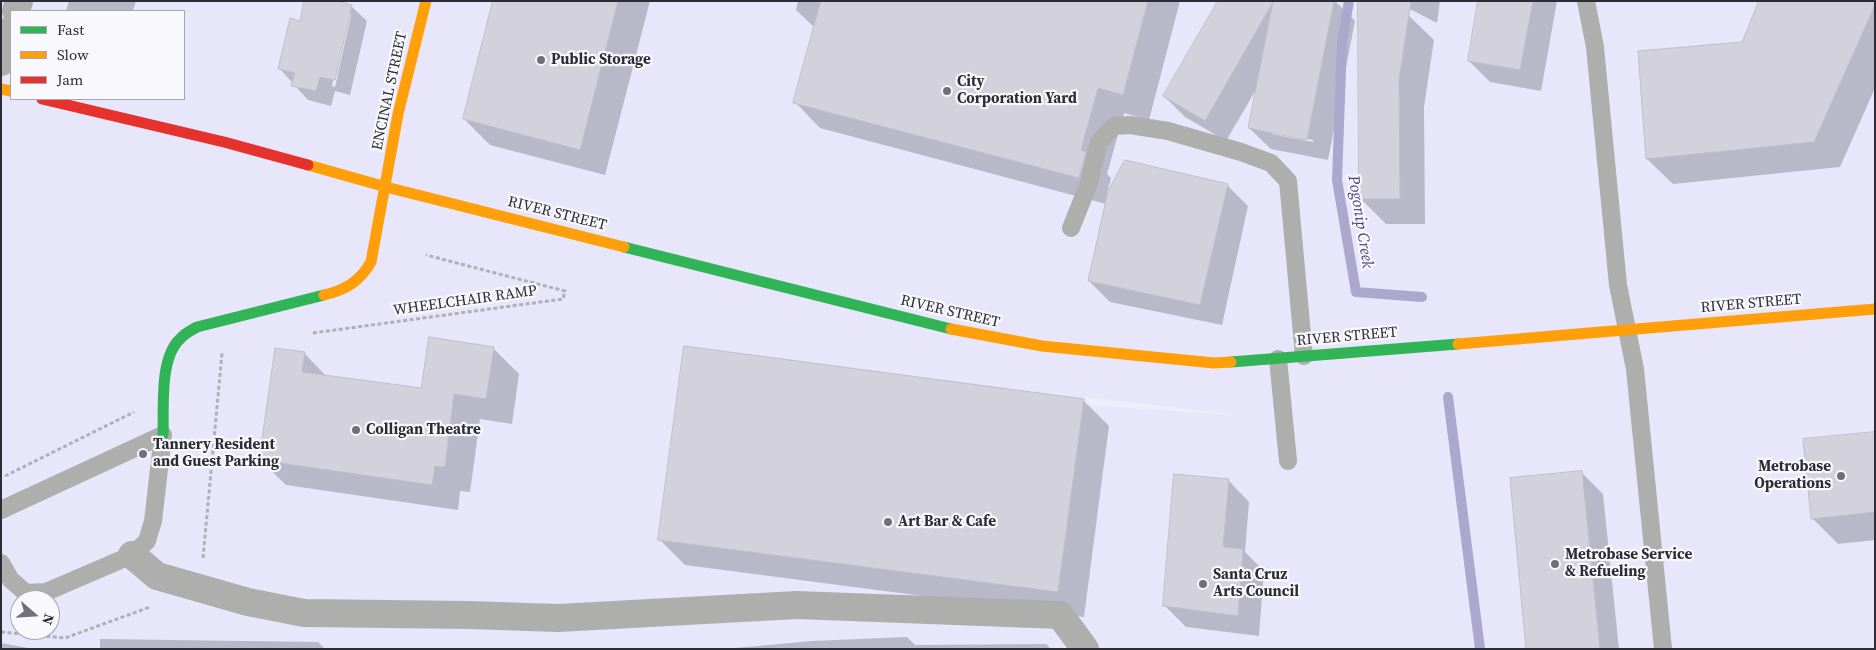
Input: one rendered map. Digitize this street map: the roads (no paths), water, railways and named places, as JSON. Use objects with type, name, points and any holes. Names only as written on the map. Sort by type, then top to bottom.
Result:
[{"type":"main road","name":"ENCINAL STREET","points":[[163,435],[166,362],[175,344],[181,337],[197,327],[334,293],[352,285],[364,274],[371,262],[398,114],[426,1]]},
{"type":"main road","name":"RIVER STREET","points":[[46,100],[224,142],[386,187],[937,326],[1042,346],[1214,363],[1875,309]]},
{"type":"street","points":[[1,62],[10,33]]},
{"type":"street","points":[[132,555],[157,576],[248,602],[304,613],[558,618],[797,605],[1060,615],[1085,649]]},
{"type":"lane","points":[[1586,1],[1595,47],[1618,285],[1635,369],[1663,649]]},
{"type":"lane","points":[[1071,228],[1089,183],[1099,142],[1114,126],[1130,125],[1168,131],[1241,152],[1271,163],[1288,181],[1304,356]]},
{"type":"lane","points":[[1278,359],[1288,461]]},
{"type":"lane","points":[[1,510],[163,435]]},
{"type":"lane","points":[[1,563],[11,580],[26,593],[46,592],[132,555],[147,541],[154,522],[163,435]]},
{"type":"waterway","name":"Pogonip Creek","points":[[1349,1],[1342,42],[1337,180],[1356,292],[1422,297]]},
{"type":"waterway","name":"Pogonip Creek","points":[[1448,397],[1480,649]]},
{"type":"place","name":"Public Storage","points":[[541,60]]},
{"type":"place","name":"City Corporation Yard","points":[[947,91]]},
{"type":"place","name":"Colligan Theatre","points":[[356,430]]},
{"type":"place","name":"Tannery Resident and Guest Parking","points":[[143,454]]},
{"type":"place","name":"Metrobase Operations","points":[[1841,476]]},
{"type":"place","name":"Art Bar & Cafe","points":[[888,522]]},
{"type":"place","name":"Metrobase Service & Refueling","points":[[1555,564]]},
{"type":"place","name":"Santa Cruz Arts Council","points":[[1203,584]]}]
